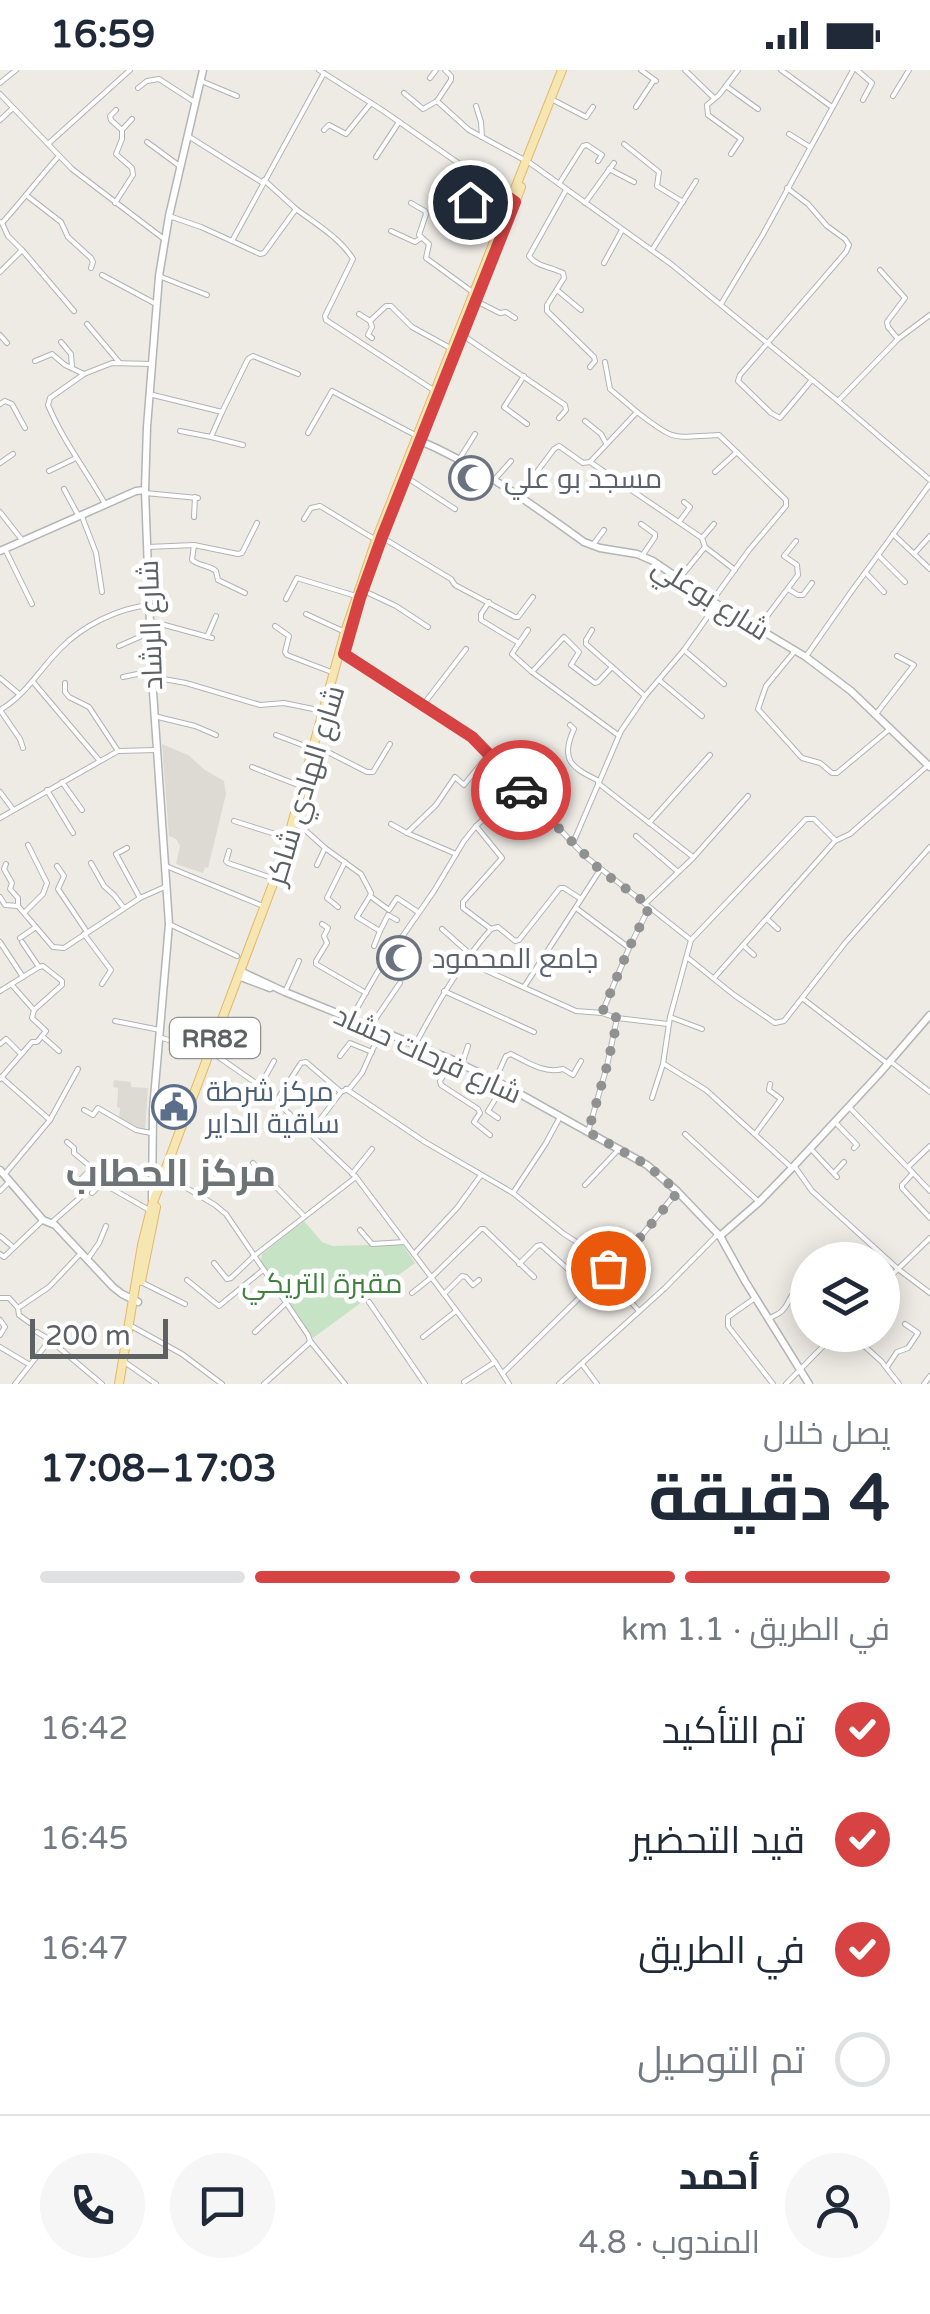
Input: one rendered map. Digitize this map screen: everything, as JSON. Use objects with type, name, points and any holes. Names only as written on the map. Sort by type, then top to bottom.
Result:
[{"type":"main road","name":"RR82","points":[[528,162],[565,70]]},
{"type":"main road","name":"RR82","points":[[418,438],[565,70]]},
{"type":"main road","name":"RR82","points":[[418,438],[461,333]]},
{"type":"main road","name":"شارع الهادي شاكر","points":[[379,537],[406,477],[418,438]]},
{"type":"main road","name":"شارع الهادي شاكر","points":[[316,748],[345,632],[418,438]]},
{"type":"main road","name":"شارع الهادي شاكر","points":[[266,905],[273,895],[359,595]]},
{"type":"main road","name":"شارع الهادي شاكر","points":[[165,1174],[294,824]]},
{"type":"main road","name":"RR82","points":[[121,1384],[133,1327],[142,1245],[165,1174]]},
{"type":"main road","name":"RR82","points":[[121,1384],[155,1199]]},
{"type":"street","points":[[0,82],[16,70]]},
{"type":"street","points":[[48,144],[130,70]]},
{"type":"street","points":[[159,79],[163,70]]},
{"type":"street","name":"شارع الرشاد","points":[[155,1199],[151,1133],[169,924],[154,716],[145,492],[150,364],[165,240],[203,70]]},
{"type":"street","points":[[430,78],[436,70]]},
{"type":"street","points":[[404,93],[423,110],[437,101],[452,80],[445,70]]},
{"type":"street","points":[[636,106],[655,80],[641,70]]},
{"type":"street","points":[[684,70],[714,98]]},
{"type":"street","points":[[731,154],[740,139],[708,116],[707,105],[738,70]]},
{"type":"street","points":[[782,70],[832,107]]},
{"type":"street","points":[[720,304],[855,70],[872,83],[863,100]]},
{"type":"street","points":[[892,96],[909,70]]},
{"type":"street","points":[[232,241],[322,72],[513,201]]},
{"type":"street","points":[[138,88],[159,79],[196,103]]},
{"type":"street","points":[[200,81],[237,96]]},
{"type":"street","points":[[726,86],[758,110]]},
{"type":"street","points":[[0,94],[59,156],[165,240]]},
{"type":"street","points":[[437,101],[461,124],[528,162],[652,250],[838,401],[930,482],[806,657]]},
{"type":"street","points":[[555,101],[586,117],[594,106]]},
{"type":"street","points":[[324,130],[331,125],[346,134],[371,102]]},
{"type":"street","points":[[476,106],[482,137]]},
{"type":"street","points":[[0,120],[13,108]]},
{"type":"street","points":[[116,110],[111,120],[122,130]]},
{"type":"street","points":[[115,203],[133,175],[132,168],[116,154],[122,130],[132,119]]},
{"type":"street","points":[[376,157],[399,122]]},
{"type":"street","points":[[789,134],[810,147]]},
{"type":"street","points":[[188,136],[264,181],[352,256],[351,267],[326,320],[435,391]]},
{"type":"street","points":[[147,142],[181,167]]},
{"type":"street","points":[[624,144],[659,172],[657,186],[683,202]]},
{"type":"street","points":[[558,184],[582,146],[602,155],[598,162]]},
{"type":"street","points":[[59,156],[1,223],[74,311]]},
{"type":"street","points":[[585,204],[614,164]]},
{"type":"street","points":[[441,199],[462,166]]},
{"type":"street","points":[[609,169],[634,182]]},
{"type":"street","points":[[652,250],[696,181]]},
{"type":"street","points":[[449,187],[470,202],[486,182]]},
{"type":"street","points":[[788,188],[849,245],[738,381],[776,417],[782,416],[812,380]]},
{"type":"street","points":[[566,190],[529,256],[563,273],[547,311],[594,358],[590,366]]},
{"type":"street","points":[[26,196],[61,222],[68,238],[91,258],[90,268]]},
{"type":"street","points":[[412,204],[426,214],[419,235],[428,244],[426,258],[475,297],[515,318]]},
{"type":"street","points":[[170,216],[260,254],[296,209]]},
{"type":"street","points":[[604,263],[622,230]]},
{"type":"street","points":[[391,231],[409,241],[421,238]]},
{"type":"street","points":[[0,272],[22,250]]},
{"type":"street","points":[[880,270],[905,298],[887,322],[898,339]]},
{"type":"street","points":[[102,274],[156,304]]},
{"type":"street","points":[[159,276],[207,294]]},
{"type":"street","points":[[557,290],[581,310]]},
{"type":"street","points":[[370,321],[391,306],[412,326],[452,349]]},
{"type":"street","points":[[359,314],[370,321],[368,335],[372,338]]},
{"type":"street","points":[[838,401],[898,339],[930,316]]},
{"type":"street","points":[[87,324],[119,362]]},
{"type":"street","points":[[461,333],[565,404],[566,410],[559,418]]},
{"type":"street","points":[[0,335],[7,343]]},
{"type":"street","points":[[61,342],[71,354],[72,368]]},
{"type":"street","points":[[35,361],[52,354],[84,374]]},
{"type":"street","points":[[211,438],[248,359],[253,356],[298,374]]},
{"type":"street","points":[[573,843],[618,736],[684,650],[749,550],[786,506],[786,500],[719,435],[668,435],[637,412],[610,388],[605,362]]},
{"type":"street","points":[[105,504],[57,427],[48,405],[50,398],[106,364],[150,364]]},
{"type":"street","points":[[524,376],[504,407],[528,424]]},
{"type":"street","points":[[308,433],[332,391],[418,438]]},
{"type":"street","points":[[149,394],[222,412]]},
{"type":"street","points":[[0,404],[12,404],[24,428]]},
{"type":"street","points":[[519,496],[559,446],[583,463],[590,462],[637,412]]},
{"type":"street","points":[[586,421],[606,443]]},
{"type":"street","points":[[180,431],[243,445]]},
{"type":"street","points":[[460,458],[475,434]]},
{"type":"street","name":"شارع بوعلي","points":[[418,438],[495,478],[592,546],[642,556],[796,650],[835,677],[930,766]]},
{"type":"street","points":[[715,472],[736,452]]},
{"type":"street","points":[[0,463],[13,454]]},
{"type":"street","points":[[49,471],[76,458]]},
{"type":"street","points":[[495,478],[511,461]]},
{"type":"street","points":[[590,462],[702,538],[705,546],[735,570]]},
{"type":"street","points":[[406,477],[455,509]]},
{"type":"street","points":[[64,489],[80,514],[96,553],[102,592]]},
{"type":"street","points":[[32,604],[2,550],[136,490],[197,497],[194,517]]},
{"type":"street","points":[[680,522],[690,507],[684,502]]},
{"type":"street","points":[[304,519],[311,508],[318,506],[518,617],[533,597]]},
{"type":"street","points":[[0,512],[22,540]]},
{"type":"street","points":[[147,547],[194,545],[238,554],[257,524]]},
{"type":"street","points":[[641,524],[656,534],[642,556]]},
{"type":"street","points":[[702,538],[714,524]]},
{"type":"street","points":[[592,546],[604,530]]},
{"type":"street","points":[[894,534],[930,570]]},
{"type":"street","points":[[914,554],[930,536]]},
{"type":"street","points":[[758,628],[798,575],[796,564],[784,556],[796,541]]},
{"type":"street","points":[[194,545],[195,563],[212,567],[218,580],[244,593]]},
{"type":"street","points":[[679,579],[705,546]]},
{"type":"street","points":[[878,556],[905,582]]},
{"type":"street","points":[[924,564],[930,557]]},
{"type":"street","points":[[866,572],[884,592]]},
{"type":"street","points":[[286,599],[297,578],[396,606],[428,627]]},
{"type":"street","points":[[788,589],[803,595],[812,583]]},
{"type":"street","points":[[488,602],[482,620],[519,643]]},
{"type":"street","points":[[23,748],[0,710],[74,636],[128,609],[150,605]]},
{"type":"street","points":[[306,614],[345,632]]},
{"type":"street","points":[[150,622],[210,637],[216,616]]},
{"type":"street","points":[[276,626],[289,636],[287,656],[334,673]]},
{"type":"street","points":[[528,630],[512,654],[618,736]]},
{"type":"street","points":[[592,630],[586,644],[645,696]]},
{"type":"street","points":[[119,646],[151,632]]},
{"type":"street","points":[[532,672],[564,637],[579,652],[571,665],[595,683],[612,667]]},
{"type":"street","points":[[423,705],[466,649]]},
{"type":"street","points":[[684,650],[724,684]]},
{"type":"street","points":[[796,650],[766,686],[758,709],[802,758],[820,762],[836,773],[890,728]]},
{"type":"street","points":[[342,653],[472,737],[600,870],[691,940]]},
{"type":"street","points":[[876,714],[914,665],[898,656]]},
{"type":"street","points":[[122,677],[152,674],[260,704],[284,703],[324,712]]},
{"type":"street","points":[[0,678],[19,694]]},
{"type":"street","points":[[659,680],[702,716]]},
{"type":"street","points":[[32,682],[99,760]]},
{"type":"street","points":[[65,682],[65,692],[89,707],[118,751]]},
{"type":"street","points":[[154,716],[216,734]]},
{"type":"street","points":[[570,724],[574,729],[569,747],[571,764],[693,858]]},
{"type":"street","points":[[276,735],[368,772],[372,772],[390,744]]},
{"type":"street","points":[[0,818],[118,751],[156,750]]},
{"type":"street","points":[[407,833],[436,805],[454,777],[464,785],[490,754]]},
{"type":"street","points":[[649,823],[710,755]]},
{"type":"street","points":[[252,766],[303,794]]},
{"type":"street","points":[[714,979],[835,841],[863,824],[930,766]]},
{"type":"street","points":[[62,782],[82,810]]},
{"type":"street","points":[[351,1019],[476,826],[519,788]]},
{"type":"street","points":[[47,790],[73,833]]},
{"type":"street","points":[[0,792],[14,810]]},
{"type":"street","points":[[602,1013],[648,905],[748,796]]},
{"type":"street","points":[[652,1098],[664,1064],[669,1021],[691,940],[806,819],[814,819],[835,841]]},
{"type":"street","points":[[234,821],[288,838]]},
{"type":"street","points":[[294,824],[361,874],[371,893],[357,917],[380,931]]},
{"type":"street","points":[[391,824],[456,854]]},
{"type":"street","points":[[476,826],[502,858],[463,902],[463,908],[491,929]]},
{"type":"street","points":[[636,836],[678,871]]},
{"type":"street","points":[[25,912],[44,894],[47,883],[28,844]]},
{"type":"street","points":[[686,957],[775,1023],[784,1022],[845,943],[930,847]]},
{"type":"street","points":[[127,848],[116,852],[117,856],[140,898]]},
{"type":"street","points":[[317,864],[325,848]]},
{"type":"street","points":[[229,850],[228,863],[275,879]]},
{"type":"street","points":[[338,907],[327,898],[345,862]]},
{"type":"street","points":[[90,863],[124,908]]},
{"type":"street","points":[[6,864],[4,869],[18,906]]},
{"type":"street","points":[[57,866],[64,876],[58,889],[110,970],[102,984]]},
{"type":"street","points":[[166,866],[266,905]]},
{"type":"street","points":[[524,987],[600,870]]},
{"type":"street","points":[[0,897],[5,905],[18,906],[25,912],[58,949],[140,898],[167,886]]},
{"type":"street","points":[[416,1043],[464,960],[491,929],[498,927],[518,940],[560,888],[581,899]]},
{"type":"street","points":[[370,896],[390,910],[396,898],[418,912]]},
{"type":"street","points":[[576,908],[629,948]]},
{"type":"street","points":[[374,946],[388,915],[397,920]]},
{"type":"street","points":[[767,919],[778,929]]},
{"type":"street","points":[[169,924],[237,956]]},
{"type":"street","points":[[322,924],[328,928],[324,936],[327,943],[316,964],[366,993]]},
{"type":"street","points":[[36,927],[21,940],[40,967]]},
{"type":"street","points":[[442,929],[469,954]]},
{"type":"street","points":[[0,942],[23,978]]},
{"type":"street","points":[[743,945],[754,954]]},
{"type":"street","points":[[464,960],[576,1011],[669,1021],[702,1030]]},
{"type":"street","points":[[283,991],[298,961]]},
{"type":"street","points":[[0,990],[40,967],[62,981],[34,1010],[32,1018],[46,1031],[1,1078],[50,1120]]},
{"type":"street","name":"شارع فرحات حشاد","points":[[239,973],[462,1064],[647,1165],[719,1235],[809,1384]]},
{"type":"street","points":[[370,1027],[400,982]]},
{"type":"street","points":[[11,984],[34,1010]]},
{"type":"street","points":[[444,991],[534,1032]]},
{"type":"street","points":[[802,998],[930,1092]]},
{"type":"street","points":[[559,1384],[759,1202],[930,1016]]},
{"type":"street","points":[[588,1132],[618,1018]]},
{"type":"street","points":[[114,1022],[209,1052],[260,1086],[354,1175],[509,1384]]},
{"type":"street","points":[[0,1044],[11,1032]]},
{"type":"street","points":[[309,1134],[362,1073],[381,1032]]},
{"type":"street","points":[[42,1036],[59,1051]]},
{"type":"street","points":[[6,1038],[21,1054]]},
{"type":"street","points":[[340,1056],[350,1043],[372,1052]]},
{"type":"street","points":[[462,1064],[468,1046]]},
{"type":"street","points":[[495,1080],[510,1054],[544,1070],[562,1070],[573,1075],[581,1061]]},
{"type":"street","points":[[453,1060],[441,1085],[478,1109],[480,1113],[474,1122],[490,1135]]},
{"type":"street","points":[[260,1086],[274,1061]]},
{"type":"street","points":[[276,1102],[306,1062],[425,1142],[513,1192],[608,1268]]},
{"type":"street","points":[[664,1064],[706,1090],[756,1133],[868,1242]]},
{"type":"street","points":[[0,1191],[5,1175],[50,1120],[78,1070]]},
{"type":"street","points":[[756,1133],[782,1099],[769,1090],[770,1084]]},
{"type":"street","points":[[498,1118],[488,1112],[504,1085]]},
{"type":"street","points":[[849,1107],[930,1192]]},
{"type":"street","points":[[84,1110],[93,1116],[98,1108],[136,1130],[151,1133]]},
{"type":"street","points":[[513,1192],[560,1117]]},
{"type":"street","points":[[835,1122],[857,1145],[854,1148]]},
{"type":"street","points":[[685,1134],[759,1202]]},
{"type":"street","points":[[66,1142],[102,1184],[155,1199]]},
{"type":"street","points":[[908,1167],[930,1146]]},
{"type":"street","points":[[810,1148],[836,1175],[844,1162]]},
{"type":"street","points":[[214,1263],[229,1278],[354,1175],[372,1149]]},
{"type":"street","points":[[585,1185],[619,1149]]},
{"type":"street","points":[[254,1163],[304,1216]]},
{"type":"street","points":[[79,1184],[92,1168]]},
{"type":"street","points":[[51,1224],[83,1195],[67,1172]]},
{"type":"street","points":[[914,1173],[902,1188],[930,1218]]},
{"type":"street","points":[[165,1174],[221,1209],[310,1341],[345,1384]]},
{"type":"street","points":[[5,1175],[43,1220],[122,1294],[136,1302]]},
{"type":"street","points":[[414,1254],[482,1175]]},
{"type":"street","points":[[92,1193],[102,1184]]},
{"type":"street","points":[[503,1373],[638,1240],[678,1192]]},
{"type":"street","points":[[0,1254],[4,1257],[43,1220]]},
{"type":"street","points":[[18,1308],[84,1257],[99,1242],[106,1226]]},
{"type":"street","points":[[412,1293],[484,1228],[534,1276]]},
{"type":"street","points":[[360,1230],[372,1244],[405,1242]]},
{"type":"street","points":[[0,1236],[14,1247]]},
{"type":"street","points":[[900,1267],[930,1238]]},
{"type":"street","points":[[519,1264],[541,1245],[588,1288]]},
{"type":"street","points":[[187,1280],[219,1306],[263,1270]]},
{"type":"street","points":[[900,1270],[930,1293]]},
{"type":"street","points":[[444,1294],[462,1276],[473,1285],[479,1280]]},
{"type":"street","points":[[141,1282],[185,1304]]},
{"type":"street","points":[[618,1288],[638,1310]]},
{"type":"street","points":[[768,1319],[782,1310],[790,1296]]},
{"type":"street","points":[[0,1298],[9,1298],[19,1315],[30,1323]]},
{"type":"street","points":[[755,1298],[728,1318],[728,1326],[773,1384]]},
{"type":"street","points":[[369,1302],[425,1384]]},
{"type":"street","points":[[255,1332],[286,1303]]},
{"type":"street","points":[[423,1336],[456,1310]]},
{"type":"street","points":[[0,1320],[6,1327],[0,1335]]},
{"type":"street","points":[[886,1367],[918,1333],[906,1324]]},
{"type":"street","points":[[133,1327],[182,1354],[222,1384]]},
{"type":"street","points":[[37,1332],[102,1384]]},
{"type":"street","points":[[15,1384],[50,1340]]},
{"type":"street","points":[[264,1384],[310,1341]]},
{"type":"street","points":[[0,1347],[30,1366]]},
{"type":"street","points":[[786,1384],[817,1352]]},
{"type":"street","points":[[870,1352],[898,1384]]},
{"type":"street","points":[[126,1362],[156,1384]]},
{"type":"street","points":[[464,1382],[495,1362]]},
{"type":"street","points":[[582,1364],[598,1384]]},
{"type":"street","points":[[272,1376],[278,1384]]},
{"type":"street","points":[[924,1384],[930,1376]]},
{"type":"shaded area","points":[[162,744],[188,755],[224,781],[226,794],[208,868],[203,873],[176,864],[180,846],[169,836]]},
{"type":"shaded area","points":[[114,1080],[148,1088],[145,1130],[119,1119]]},
{"type":"green space","name":"مقبرة التريكي","points":[[304,1221],[322,1242],[333,1246],[402,1244],[415,1263],[313,1338],[261,1262],[262,1254]]},
{"type":"way so far","points":[[521,790],[600,870],[650,906],[602,1013],[618,1018],[588,1132],[647,1165],[678,1192],[638,1240],[608,1268]]},
{"type":"place","name":"مسجد بو علي","points":[[471,478]]},
{"type":"place","name":"جامع المحمود","points":[[399,958]]},
{"type":"place","name":"مركز شرطة ساقية الداير","points":[[174,1107]]},
{"type":"district","name":"مركز الحطاب","points":[[171,1173]]},
{"type":"route","points":[[470,202],[486,182],[515,202],[382,537],[344,654],[472,737],[521,790]]}]
